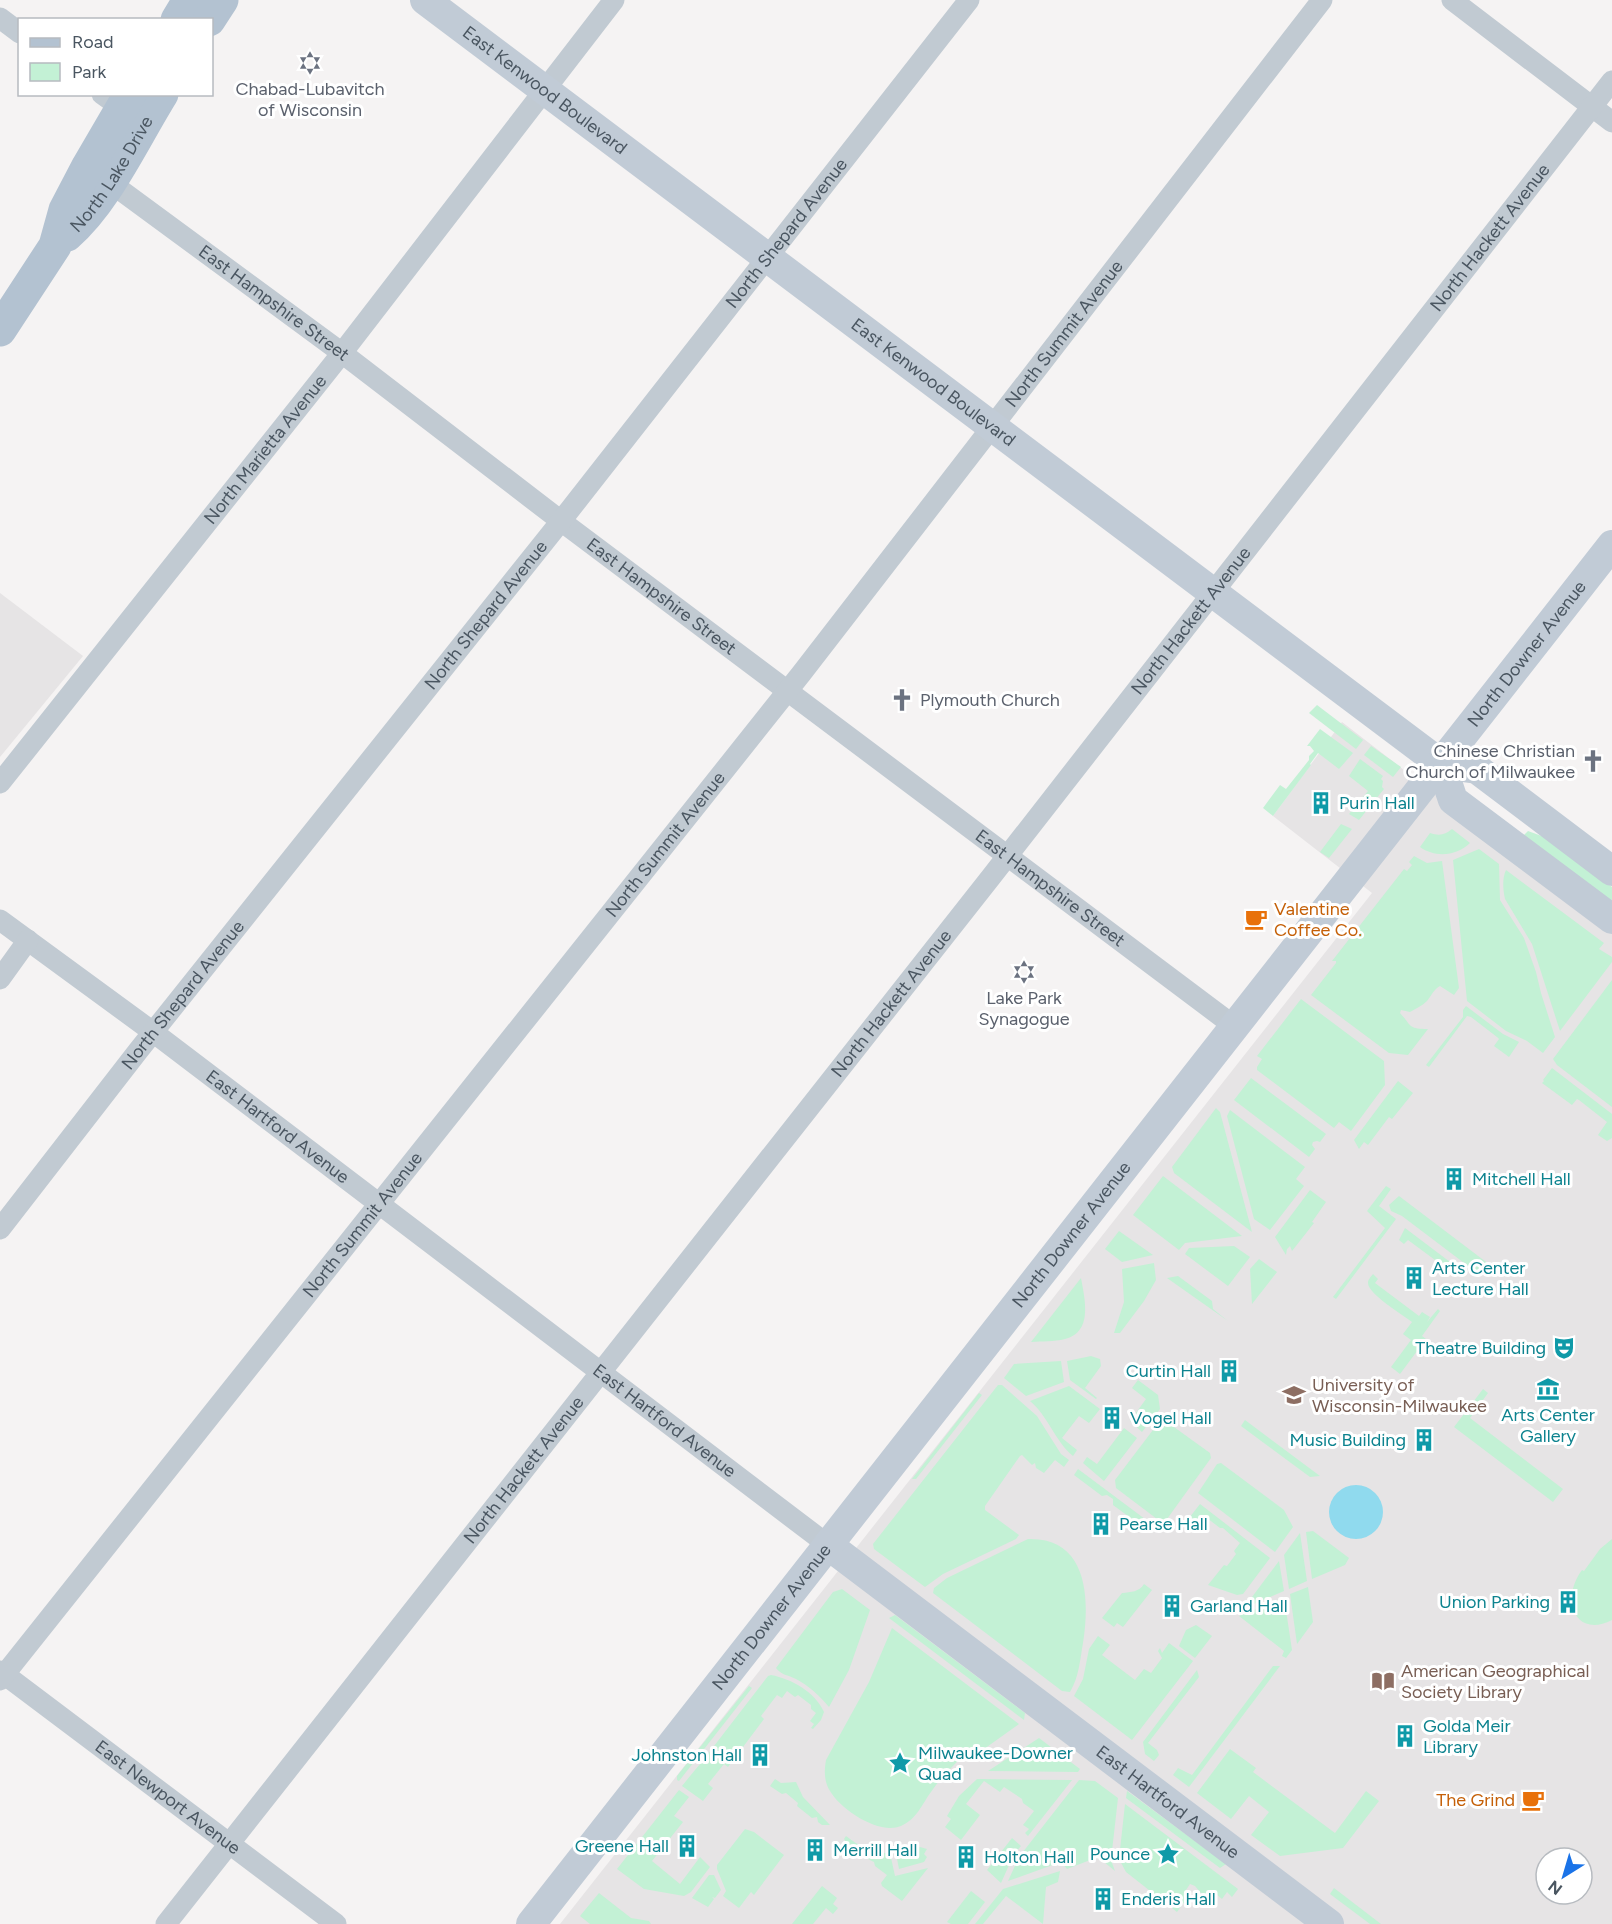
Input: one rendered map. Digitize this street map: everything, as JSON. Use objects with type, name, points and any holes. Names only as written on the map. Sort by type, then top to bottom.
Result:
[{"type":"main road","points":[[178,18],[189,0]]},
{"type":"main road","points":[[210,18],[222,0]]},
{"type":"main road","name":"North Lake Drive","points":[[0,330],[55,246],[82,221],[125,105],[155,96]]},
{"type":"street","name":"East Kenwood Boulevard","points":[[425,0],[1441,764],[1477,769],[1612,871]]},
{"type":"street","name":"North Marietta Avenue","points":[[0,783],[342,353],[614,0]]},
{"type":"street","name":"North Shepard Avenue","points":[[0,1229],[153,1032],[561,521],[969,0]]},
{"type":"street","name":"North Summit Avenue","points":[[2,1675],[788,690],[1322,0]]},
{"type":"street","points":[[1452,0],[1612,122]]},
{"type":"street","points":[[0,18],[18,32]]},
{"type":"street","name":"North Hackett Avenue","points":[[166,1924],[1007,857],[1612,81]]},
{"type":"street","name":"East Hampshire Street","points":[[98,174],[342,353],[561,521],[1234,1026]]},
{"type":"street","name":"North Downer Avenue","points":[[531,1924],[1612,545]]},
{"type":"street","points":[[1441,764],[1453,800],[1612,919]]},
{"type":"street","name":"East Hartford Avenue","points":[[0,920],[153,1032],[1329,1924]]},
{"type":"street","points":[[0,980],[28,940]]},
{"type":"street","name":"East Newport Avenue","points":[[2,1675],[336,1924]]},
{"type":"shaded area","points":[[0,593],[83,656],[0,757]]},
{"type":"shaded area","name":"University of Wisconsin-Milwaukee","points":[[1342,722],[1612,931],[1612,1924],[560,1924],[1372,893],[1273,816]]},
{"type":"green space","points":[[1317,705],[1363,740],[1356,749],[1309,713]]},
{"type":"green space","points":[[1320,729],[1353,753],[1339,769],[1318,753],[1273,816],[1263,808],[1280,785],[1286,789],[1309,760],[1309,756],[1314,751],[1307,746]]},
{"type":"green space","points":[[1371,746],[1401,767],[1393,777],[1364,755]]},
{"type":"green space","points":[[1360,759],[1383,776],[1381,779],[1384,789],[1359,820],[1349,814],[1368,791],[1349,776]]},
{"type":"green space","points":[[1341,824],[1352,829],[1329,858],[1320,852]]},
{"type":"green space","points":[[1452,829],[1470,843],[1459,851],[1446,854],[1432,853],[1420,847],[1430,833],[1442,834]]},
{"type":"green space","points":[[1528,831],[1547,838],[1612,887],[1612,905],[1522,837]]},
{"type":"green space","points":[[1479,849],[1499,864],[1500,900],[1524,938],[1536,972],[1555,1037],[1543,1053],[1527,1041],[1506,1031],[1467,1001],[1453,860]]},
{"type":"green space","points":[[1414,856],[1427,863],[1442,861],[1459,988],[1454,995],[1440,986],[1421,1006],[1410,1012],[1401,1010],[1400,1013],[1411,1026],[1428,1029],[1408,1055],[1389,1053],[1311,995],[1336,963],[1332,961],[1404,869],[1407,871],[1412,865],[1409,862]]},
{"type":"green space","points":[[1506,870],[1604,943],[1599,949],[1612,957],[1612,962],[1560,1031],[1532,944],[1505,899],[1503,884]]},
{"type":"green space","points":[[1612,980],[1612,1107],[1557,1065],[1553,1059]]},
{"type":"green space","points":[[1301,999],[1384,1061],[1385,1085],[1351,1131],[1339,1122],[1334,1128],[1257,1070],[1262,1059],[1257,1056]]},
{"type":"green space","points":[[1466,1006],[1503,1034],[1519,1042],[1509,1057],[1494,1046],[1499,1039],[1497,1037],[1467,1016],[1429,1067],[1426,1065],[1463,1017],[1463,1010]]},
{"type":"green space","points":[[1552,1068],[1612,1114],[1612,1138],[1607,1141],[1598,1135],[1607,1122],[1579,1100],[1577,1099],[1572,1105],[1542,1083]]},
{"type":"green space","points":[[1251,1078],[1326,1134],[1320,1142],[1313,1142],[1315,1149],[1309,1157],[1234,1100]]},
{"type":"green space","points":[[1398,1081],[1413,1093],[1392,1119],[1389,1117],[1368,1145],[1364,1142],[1359,1149],[1354,1140]]},
{"type":"green space","points":[[1216,1108],[1220,1112],[1252,1232],[1174,1173],[1172,1167]]},
{"type":"green space","points":[[1230,1110],[1305,1167],[1296,1179],[1304,1186],[1270,1230],[1254,1219],[1227,1116]]},
{"type":"green space","points":[[1163,1176],[1242,1236],[1185,1243],[1179,1250],[1133,1215]]},
{"type":"green space","points":[[1386,1186],[1391,1189],[1379,1206],[1396,1219],[1336,1299],[1333,1297],[1385,1228],[1367,1211]]},
{"type":"green space","points":[[1310,1190],[1326,1202],[1312,1222],[1314,1223],[1292,1251],[1290,1246],[1287,1249],[1286,1255],[1275,1237]]},
{"type":"green space","points":[[1399,1196],[1494,1268],[1487,1276],[1479,1269],[1476,1272],[1402,1216],[1391,1211],[1389,1205]]},
{"type":"green space","points":[[1405,1228],[1458,1268],[1454,1274],[1408,1240],[1404,1244],[1399,1240]]},
{"type":"green space","points":[[1119,1231],[1153,1255],[1122,1262],[1105,1249]]},
{"type":"green space","points":[[1234,1246],[1250,1257],[1228,1286],[1185,1254],[1189,1248]]},
{"type":"green space","points":[[1259,1259],[1277,1272],[1252,1304],[1250,1269]]},
{"type":"green space","points":[[1154,1263],[1156,1280],[1144,1301],[1120,1333],[1114,1333],[1124,1302],[1122,1269]]},
{"type":"green space","points":[[1373,1274],[1378,1279],[1375,1283],[1419,1316],[1422,1312],[1430,1317],[1427,1322],[1438,1309],[1440,1311],[1422,1336],[1426,1339],[1400,1374],[1391,1367],[1411,1340],[1403,1334],[1412,1322],[1374,1293],[1368,1283]]},
{"type":"green space","points":[[1178,1276],[1212,1301],[1213,1309],[1228,1321],[1167,1278]]},
{"type":"green space","points":[[1081,1278],[1085,1314],[1080,1330],[1065,1339],[1031,1342]]},
{"type":"green space","points":[[1091,1356],[1100,1359],[1101,1366],[1085,1388],[1096,1399],[1070,1380],[1067,1361]]},
{"type":"green space","points":[[1061,1361],[1064,1382],[1026,1396],[1004,1378],[1014,1364]]},
{"type":"green space","points":[[1138,1380],[1158,1395],[1160,1409],[1142,1432],[1130,1421],[1146,1399],[1132,1388]]},
{"type":"green space","points":[[998,1385],[1002,1385],[1037,1416],[1061,1454],[1069,1460],[1064,1467],[1055,1460],[1044,1473],[1036,1468],[1035,1463],[1032,1465],[1022,1455],[1020,1456],[985,1506],[985,1510],[1019,1535],[1016,1539],[943,1574],[925,1587],[874,1549],[873,1544]]},
{"type":"green space","points":[[1069,1386],[1100,1409],[1089,1423],[1079,1416],[1062,1438],[1077,1450],[1073,1456],[1030,1401]]},
{"type":"green space","points":[[1483,1389],[1488,1393],[1470,1418],[1563,1489],[1553,1502],[1454,1427]]},
{"type":"green space","points":[[979,1393],[982,1395],[916,1479],[912,1479]]},
{"type":"green space","points":[[1245,1420],[1320,1476],[1310,1477],[1241,1426]]},
{"type":"green space","points":[[1159,1422],[1167,1422],[1210,1453],[1211,1458],[1167,1519],[1163,1521],[1157,1519],[1116,1488],[1115,1480]]},
{"type":"green space","points":[[1124,1428],[1137,1438],[1104,1481],[1083,1463],[1087,1457],[1097,1464]]},
{"type":"green space","points":[[1221,1463],[1284,1510],[1293,1527],[1275,1552],[1198,1493],[1217,1464]]},
{"type":"green space","points":[[1078,1469],[1153,1525],[1154,1529],[1151,1533],[1113,1505],[1113,1499],[1107,1495],[1102,1496],[1074,1475]]},
{"type":"green space","points":[[1200,1504],[1270,1558],[1243,1594],[1237,1595],[1208,1585],[1224,1565],[1227,1566],[1236,1554],[1234,1551],[1240,1543],[1207,1518],[1200,1526],[1191,1521],[1186,1522]]},
{"type":"green space","points":[[1313,1531],[1349,1558],[1345,1565],[1312,1579],[1306,1532]]},
{"type":"green space","points":[[1300,1533],[1307,1581],[1289,1589],[1284,1555]]},
{"type":"green space","points":[[1028,1539],[1048,1541],[1063,1548],[1074,1559],[1081,1574],[1086,1608],[1085,1626],[1079,1668],[1070,1692],[1062,1691],[933,1593],[934,1588],[947,1578]]},
{"type":"green space","points":[[1612,1539],[1612,1620],[1589,1624],[1580,1620],[1572,1604],[1575,1581],[1600,1549]]},
{"type":"green space","points":[[1279,1561],[1284,1591],[1254,1604],[1249,1601]]},
{"type":"green space","points":[[1144,1584],[1152,1590],[1123,1627],[1117,1623],[1114,1627],[1102,1618],[1122,1593],[1137,1590]]},
{"type":"green space","points":[[1308,1587],[1313,1622],[1297,1644],[1290,1594]]},
{"type":"green space","points":[[842,1589],[870,1610],[849,1670],[829,1707],[805,1685],[782,1674],[776,1668],[833,1592]]},
{"type":"green space","points":[[1284,1597],[1292,1650],[1286,1658],[1282,1656],[1284,1651],[1239,1616]]},
{"type":"green space","points":[[895,1615],[1025,1713],[1024,1720],[889,1618]]},
{"type":"green space","points":[[1196,1625],[1212,1636],[1195,1658],[1179,1646],[1186,1630]]},
{"type":"green space","points":[[892,1628],[1019,1724],[970,1759],[961,1762],[959,1760],[937,1783],[919,1811],[907,1823],[892,1828],[872,1824],[851,1813],[835,1798],[828,1787],[825,1772],[826,1760],[869,1682]]},
{"type":"green space","points":[[1098,1636],[1110,1645],[1102,1655],[1135,1680],[1144,1669],[1151,1673],[1162,1658],[1158,1651],[1160,1648],[1162,1653],[1169,1643],[1193,1661],[1132,1740],[1074,1696],[1083,1679],[1089,1649]]},
{"type":"green space","points":[[1273,1666],[1280,1666],[1189,1787],[1173,1775],[1178,1768],[1192,1775]]},
{"type":"green space","points":[[1197,1670],[1199,1677],[1148,1743],[1157,1750],[1159,1755],[1154,1761],[1145,1754],[1143,1742]]},
{"type":"green space","points":[[771,1675],[795,1683],[815,1698],[824,1712],[821,1720],[813,1729],[811,1728],[814,1724],[810,1721],[816,1713],[811,1709],[811,1705],[798,1695],[795,1697],[787,1691],[782,1698],[777,1695],[761,1716],[764,1719],[728,1767],[724,1764],[708,1784],[713,1788],[703,1801],[682,1786]]},
{"type":"green space","points":[[749,1686],[752,1688],[679,1781],[677,1780],[677,1776]]},
{"type":"green space","points":[[1039,1738],[1080,1769],[1078,1772],[988,1771]]},
{"type":"green space","points":[[1230,1749],[1256,1768],[1253,1772],[1335,1833],[1366,1791],[1379,1801],[1343,1848],[1280,1856],[1251,1835],[1269,1812],[1249,1796],[1231,1819],[1197,1793]]},
{"type":"green space","points":[[775,1779],[781,1783],[796,1782],[803,1797],[830,1825],[822,1825],[818,1822],[817,1817],[812,1818],[786,1793],[782,1794],[770,1786]]},
{"type":"green space","points":[[977,1779],[1072,1780],[1028,1836],[1025,1833],[1029,1829],[1023,1825],[1034,1811],[1023,1803],[1022,1799],[1004,1787],[1000,1792],[984,1781],[966,1804],[980,1815],[961,1840],[945,1827],[951,1819],[947,1816],[959,1796]]},
{"type":"green space","points":[[1079,1780],[1095,1781],[1118,1798],[1111,1860],[1115,1871],[1098,1857],[1067,1869],[1061,1862],[1008,1881],[1019,1857]]},
{"type":"green space","points":[[679,1790],[689,1797],[674,1816],[683,1822],[652,1861],[680,1884],[700,1857],[710,1867],[691,1892],[684,1896],[644,1889],[617,1869]]},
{"type":"green space","points":[[1127,1791],[1226,1864],[1220,1868],[1126,1798]]},
{"type":"green space","points":[[1125,1804],[1238,1889],[1232,1897],[1227,1892],[1222,1899],[1214,1892],[1209,1898],[1190,1884],[1186,1890],[1190,1894],[1177,1912],[1126,1872],[1119,1859]]},
{"type":"green space","points":[[745,1829],[754,1832],[784,1855],[754,1895],[751,1892],[739,1908],[723,1896],[726,1891],[717,1865]]},
{"type":"green space","points":[[846,1836],[866,1849],[890,1853],[895,1876],[928,1868],[902,1901],[882,1886],[881,1883],[887,1875],[875,1866],[874,1862],[850,1847],[844,1839]]},
{"type":"green space","points":[[1012,1838],[1021,1846],[1014,1854],[1001,1883],[987,1870]]},
{"type":"green space","points":[[920,1847],[927,1849],[924,1862],[899,1869],[896,1854]]},
{"type":"green space","points":[[1060,1871],[1058,1882],[1046,1887],[1043,1924],[1006,1896],[983,1924],[975,1924],[1003,1889]]},
{"type":"green space","points":[[709,1875],[714,1875],[721,1890],[715,1898],[712,1897],[714,1899],[708,1907],[692,1898]]},
{"type":"green space","points":[[822,1886],[837,1898],[833,1904],[838,1908],[833,1914],[826,1908],[813,1924],[792,1924]]},
{"type":"green space","points":[[1334,1888],[1381,1924],[1370,1924],[1330,1894]]},
{"type":"green space","points":[[971,1891],[985,1902],[968,1924],[947,1922]]},
{"type":"green space","points":[[599,1893],[631,1918],[649,1921],[651,1924],[590,1924],[580,1916]]},
{"type":"water","points":[[1351,1485],[1361,1485],[1375,1493],[1381,1502],[1383,1512],[1381,1522],[1375,1531],[1361,1539],[1351,1539],[1334,1527],[1329,1517],[1329,1507],[1341,1490]]},
{"type":"place","name":"Chabad-Lubavitch of Wisconsin","points":[[310,63]]},
{"type":"place","name":"Plymouth Church","points":[[902,700]]},
{"type":"place","name":"Chinese Christian Church of Milwaukee","points":[[1593,761]]},
{"type":"place","name":"Purin Hall","points":[[1321,803]]},
{"type":"place","name":"Valentine Coffee Co.","points":[[1256,919]]},
{"type":"place","name":"Lake Park Synagogue","points":[[1024,972]]},
{"type":"place","name":"Mitchell Hall","points":[[1454,1179]]},
{"type":"place","name":"Arts Center Lecture Hall","points":[[1414,1278]]},
{"type":"place","name":"Theatre Building","points":[[1564,1348]]},
{"type":"place","name":"Curtin Hall","points":[[1229,1371]]},
{"type":"place","name":"Arts Center Gallery","points":[[1548,1389]]},
{"type":"place","name":"University of Wisconsin-Milwaukee","points":[[1294,1395]]},
{"type":"place","name":"Vogel Hall","points":[[1112,1418]]},
{"type":"place","name":"Music Building","points":[[1424,1440]]},
{"type":"place","name":"Pearse Hall","points":[[1101,1524]]},
{"type":"place","name":"Union Parking","points":[[1568,1602]]},
{"type":"place","name":"Garland Hall","points":[[1172,1606]]},
{"type":"place","name":"American Geographical Society Library","points":[[1383,1681]]},
{"type":"place","name":"Golda Meir Library","points":[[1405,1736]]},
{"type":"place","name":"Johnston Hall","points":[[760,1755]]},
{"type":"place","name":"Milwaukee-Downer Quad","points":[[900,1763]]},
{"type":"place","name":"The Grind","points":[[1533,1800]]},
{"type":"place","name":"Greene Hall","points":[[687,1846]]},
{"type":"place","name":"Merrill Hall","points":[[815,1850]]},
{"type":"place","name":"Pounce","points":[[1168,1854]]},
{"type":"place","name":"Holton Hall","points":[[966,1857]]},
{"type":"place","name":"Enderis Hall","points":[[1103,1899]]}]
